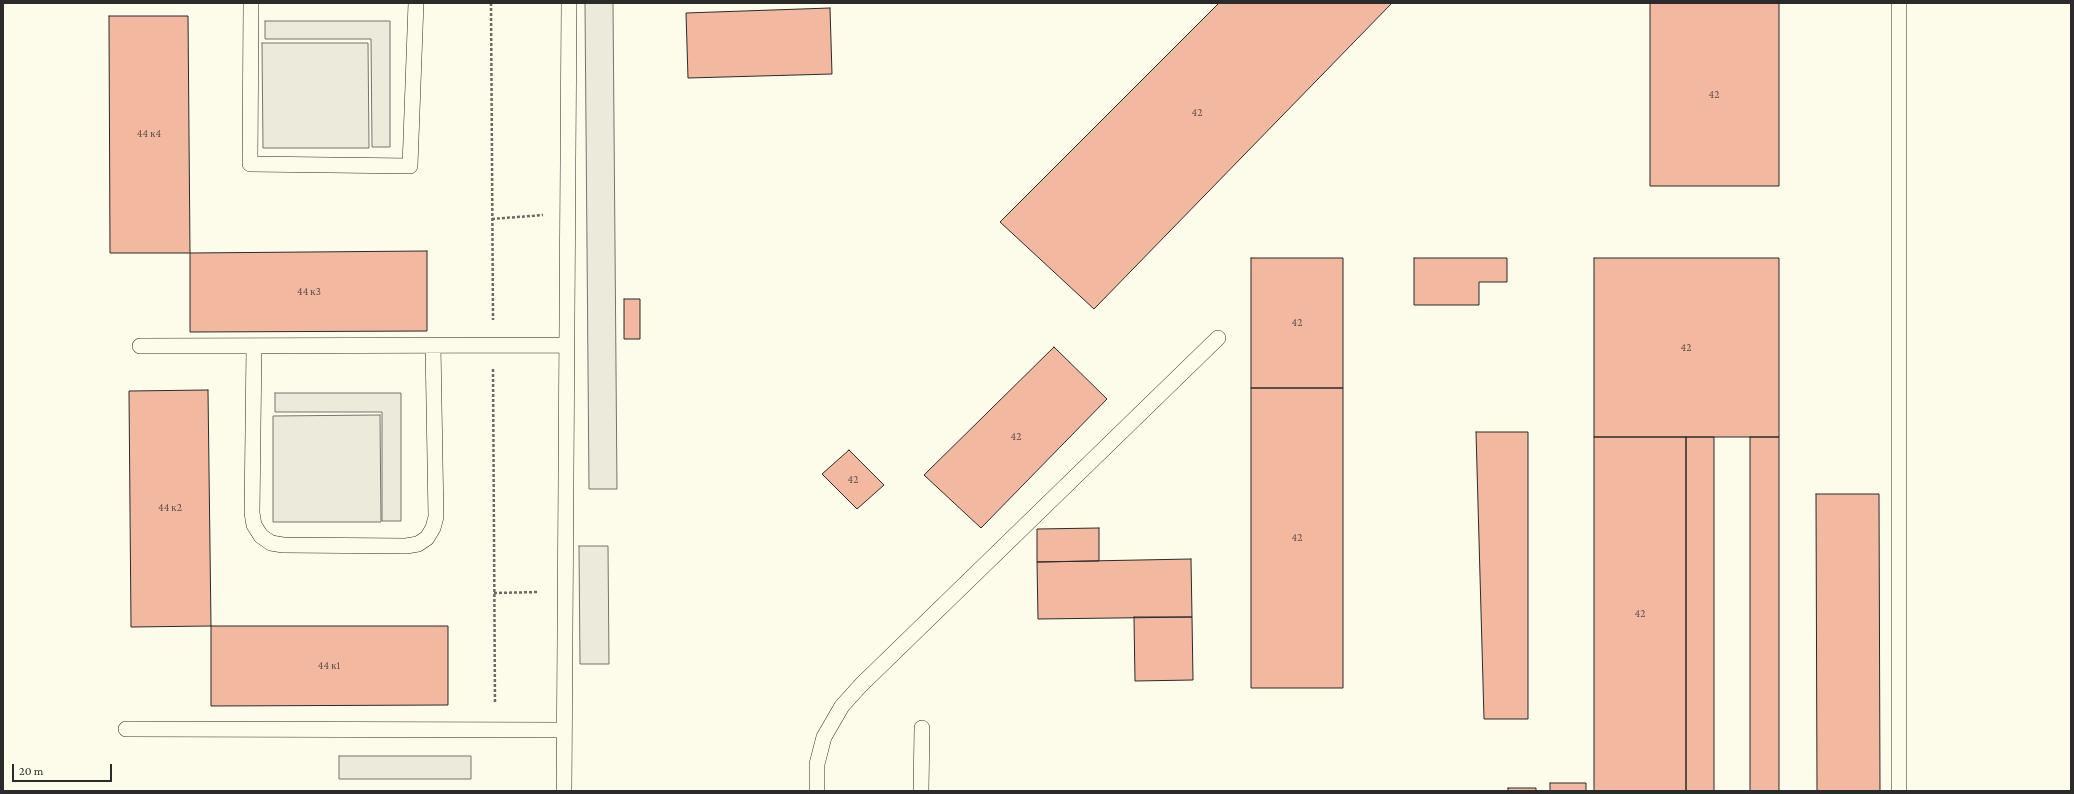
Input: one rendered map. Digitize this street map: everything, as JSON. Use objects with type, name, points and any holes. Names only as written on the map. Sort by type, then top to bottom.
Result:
[{"type":"lane","points":[[251,3],[250,164],[410,166],[416,3]]},
{"type":"lane","points":[[564,791],[569,3]]},
{"type":"lane","points":[[1899,3],[1900,791]]},
{"type":"lane","points":[[817,791],[818,764],[824,737],[842,706],[866,680],[1218,338]]},
{"type":"lane","points":[[140,346],[566,345]]},
{"type":"lane","points":[[254,346],[252,513],[254,526],[261,536],[271,543],[283,545],[406,546],[418,544],[427,538],[433,528],[436,517],[433,346]]},
{"type":"lane","points":[[920,791],[922,728]]},
{"type":"lane","points":[[126,729],[564,730]]},
{"type":"path","points":[[492,219],[567,213]]},
{"type":"path","points":[[494,593],[565,592]]},
{"type":"shaded area","points":[[585,3],[613,3],[617,489],[589,489]]},
{"type":"shaded area","points":[[265,21],[390,21],[390,147],[372,147],[371,39],[265,39]]},
{"type":"shaded area","points":[[262,43],[368,43],[369,148],[263,148]]},
{"type":"shaded area","points":[[275,393],[401,393],[401,521],[382,521],[382,412],[275,412]]},
{"type":"shaded area","points":[[380,415],[381,522],[273,522],[273,416]]},
{"type":"shaded area","points":[[579,546],[608,546],[609,664],[580,664]]},
{"type":"shaded area","points":[[339,756],[471,756],[471,779],[339,779]]},
{"type":"building","points":[[1219,3],[1392,3],[1094,309],[1000,222]]},
{"type":"building","points":[[1650,3],[1779,3],[1779,186],[1650,186]]},
{"type":"building","points":[[830,8],[832,74],[688,78],[686,13]]},
{"type":"building","points":[[109,16],[188,16],[190,253],[110,253]]},
{"type":"building","points":[[427,251],[427,331],[190,332],[190,253]]},
{"type":"building","points":[[1251,258],[1343,258],[1343,388],[1251,388]]},
{"type":"building","points":[[1414,258],[1507,258],[1507,282],[1479,282],[1479,305],[1414,305]]},
{"type":"building","points":[[1594,258],[1779,258],[1779,437],[1594,437]]},
{"type":"building","points":[[624,299],[640,299],[640,339],[624,339]]},
{"type":"building","points":[[1054,347],[1107,399],[981,528],[924,475]]},
{"type":"building","points":[[1251,388],[1343,388],[1343,688],[1251,688]]},
{"type":"building","points":[[208,390],[211,626],[131,627],[129,391]]},
{"type":"building","points":[[1476,432],[1528,432],[1528,719],[1484,719]]},
{"type":"building","points":[[1594,437],[1686,437],[1686,791],[1594,791]]},
{"type":"building","points":[[1686,437],[1714,437],[1714,791],[1686,791]]},
{"type":"building","points":[[1750,437],[1779,437],[1779,791],[1750,791]]},
{"type":"building","points":[[849,450],[884,485],[857,509],[822,474]]},
{"type":"building","points":[[1816,494],[1879,494],[1880,791],[1817,791]]},
{"type":"building","points":[[1099,528],[1099,561],[1037,562],[1037,529]]},
{"type":"building","points":[[1191,559],[1192,617],[1038,619],[1037,562]]},
{"type":"building","points":[[1134,617],[1192,617],[1193,680],[1135,681]]},
{"type":"building","points":[[211,626],[448,626],[448,705],[211,706]]},
{"type":"building","points":[[1550,783],[1586,783],[1586,791],[1550,791]]},
{"type":"building","points":[[1508,788],[1536,788],[1536,791],[1508,791]]}]
